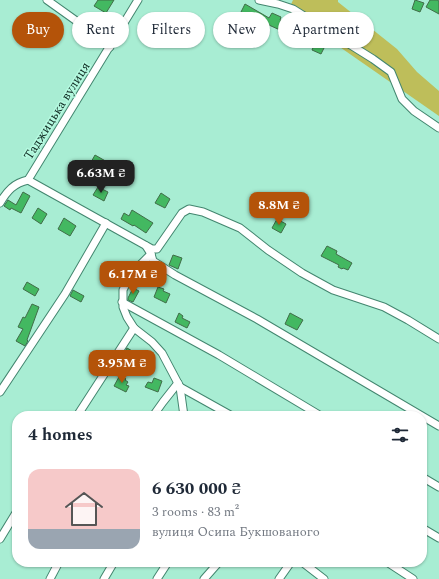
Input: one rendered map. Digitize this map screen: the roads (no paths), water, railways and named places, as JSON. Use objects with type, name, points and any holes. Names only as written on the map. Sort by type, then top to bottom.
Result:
[{"type":"street","points":[[47,0],[72,17]]},
{"type":"street","name":"Таджицька вулиця","points":[[129,15],[138,0]]},
{"type":"street","points":[[259,0],[293,9],[373,59],[391,72],[402,99],[414,112],[439,128]]},
{"type":"street","name":"Таджицька вулиця","points":[[0,203],[8,190],[20,182],[28,180],[109,48]]},
{"type":"street","points":[[28,180],[152,249],[157,248],[182,213],[189,209],[203,212],[240,228],[268,250],[302,273],[333,290],[384,307],[439,339]]},
{"type":"street","points":[[0,392],[65,294],[106,223]]},
{"type":"street","points":[[146,246],[153,261],[175,275],[257,319],[413,411]]},
{"type":"street","points":[[151,254],[131,274],[123,290],[123,307],[134,328],[152,342],[162,353],[179,385],[183,411]]},
{"type":"street","points":[[122,302],[220,355],[313,411]]},
{"type":"street","points":[[80,411],[134,328]]},
{"type":"street","points":[[157,411],[179,385]]},
{"type":"street","points":[[179,385],[223,411]]},
{"type":"street","points":[[427,419],[439,426]]},
{"type":"street","points":[[427,480],[439,487]]},
{"type":"street","points":[[0,538],[12,519]]},
{"type":"street","points":[[427,531],[439,538]]},
{"type":"street","points":[[50,579],[56,567]]},
{"type":"street","points":[[104,579],[111,567]]},
{"type":"street","points":[[157,579],[165,567]]},
{"type":"street","points":[[204,579],[215,567]]},
{"type":"street","points":[[279,579],[287,567]]},
{"type":"street","points":[[308,567],[324,579]]},
{"type":"street","points":[[395,567],[413,579]]}]
